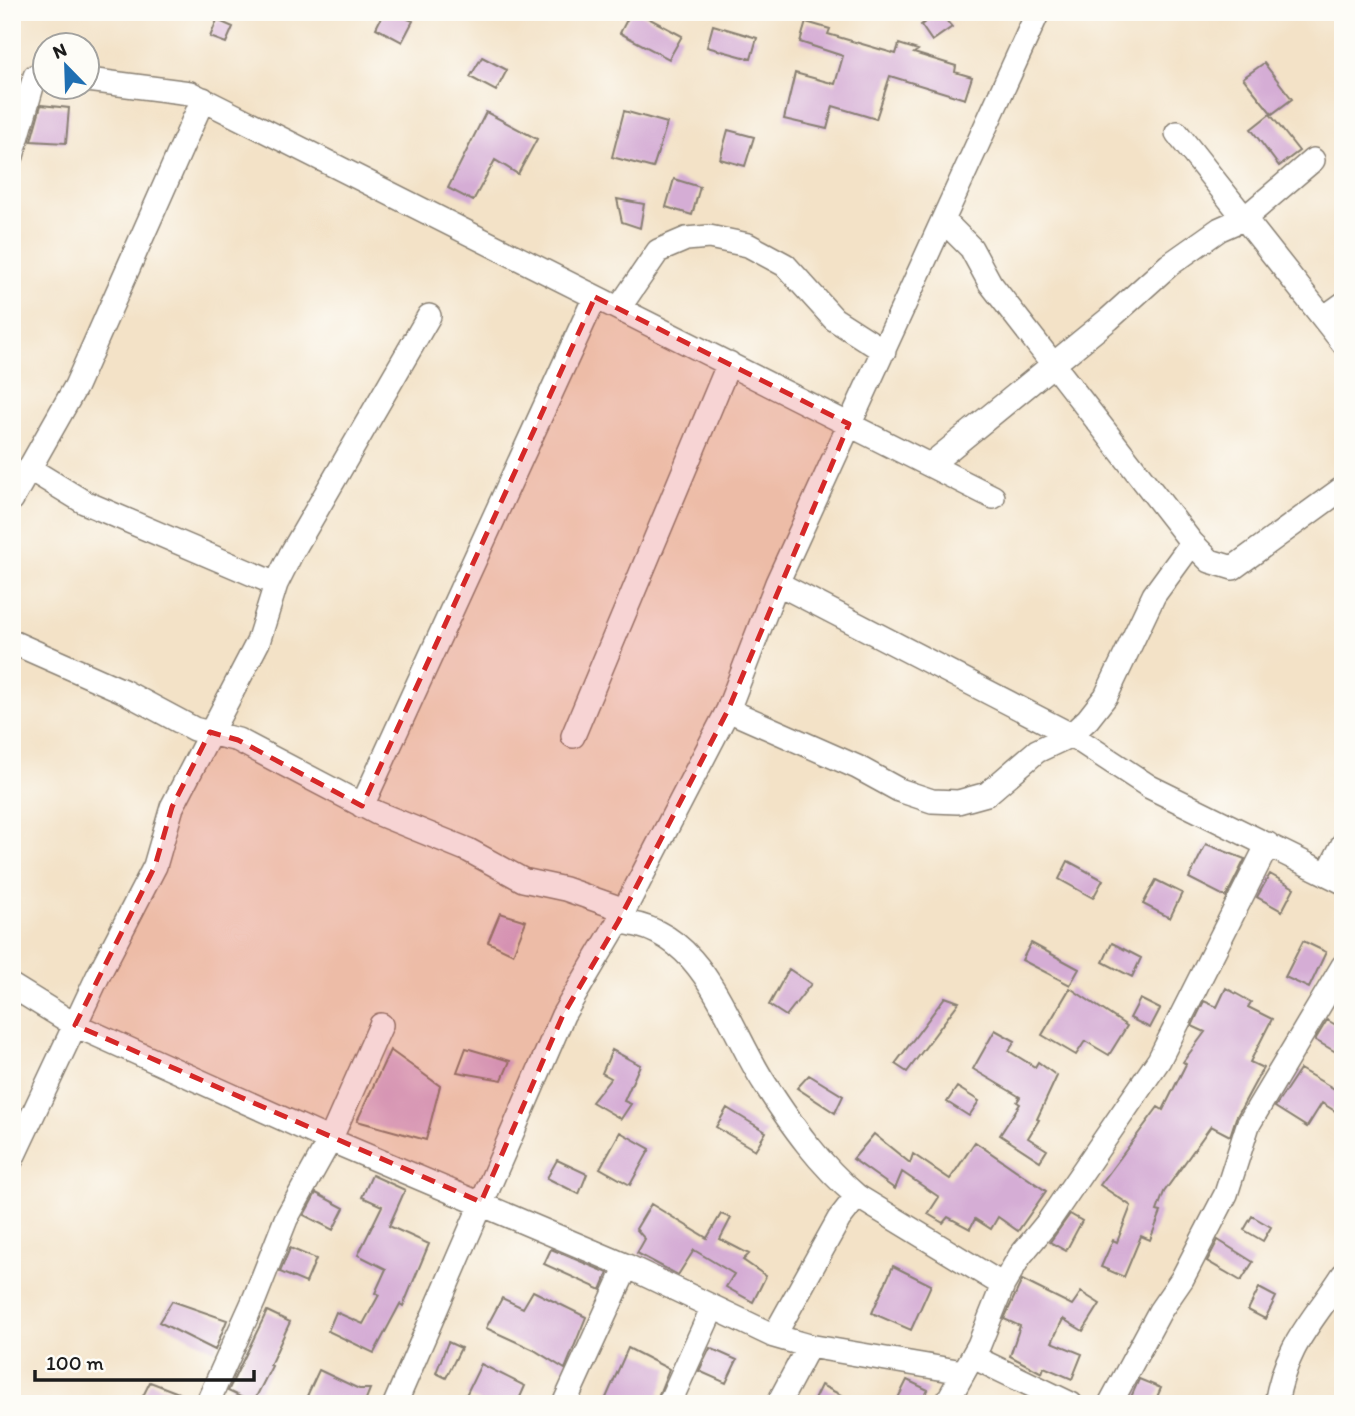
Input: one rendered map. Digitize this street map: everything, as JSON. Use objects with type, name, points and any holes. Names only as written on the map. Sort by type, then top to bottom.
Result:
[{"type":"street","points":[[395,1404],[563,1015],[622,916],[728,710],[777,583],[1038,12]]},
{"type":"street","points":[[12,156],[31,76]]},
{"type":"street","points":[[102,82],[190,93],[203,99],[993,497]]},
{"type":"street","points":[[12,499],[23,469],[76,386],[203,99]]},
{"type":"street","points":[[1177,133],[1245,218],[1334,310],[1343,343]]},
{"type":"street","points":[[930,465],[1109,319],[1169,265],[1220,229],[1245,218],[1313,160]]},
{"type":"street","points":[[943,220],[971,248],[990,282],[1192,543],[1210,561],[1233,568],[1343,488]]},
{"type":"street","points":[[620,308],[658,251],[686,239],[709,236],[748,245],[785,265],[834,319],[884,351]]},
{"type":"street","points":[[362,806],[596,297]]},
{"type":"street","points":[[12,1159],[75,1025],[155,866],[172,807],[258,642],[276,584],[429,316]]},
{"type":"street","points":[[573,736],[729,363]]},
{"type":"street","points":[[23,469],[84,502],[276,584]]},
{"type":"street","points":[[728,710],[857,767],[899,790],[932,801],[958,802],[987,794],[1037,751],[1071,735],[1106,696],[1154,595],[1192,543]]},
{"type":"street","points":[[777,583],[1071,735],[1150,787],[1336,877],[1343,845]]},
{"type":"street","points":[[12,642],[123,691],[175,721],[238,740],[362,806],[468,850],[523,880],[565,889],[657,929],[683,950],[713,989],[764,1083],[801,1139],[857,1196],[1003,1285]]},
{"type":"street","points":[[946,1404],[968,1365],[1003,1285],[1159,1060],[1268,844]]},
{"type":"street","points":[[1110,1404],[1160,1311],[1182,1279],[1226,1194],[1248,1125],[1343,966]]},
{"type":"street","points":[[12,986],[75,1025],[330,1140],[626,1266],[712,1309],[774,1336],[809,1346],[968,1365],[1071,1404]]},
{"type":"street","points":[[207,1404],[250,1310],[286,1219],[330,1140],[381,1025]]},
{"type":"street","points":[[774,1336],[839,1219],[857,1196]]},
{"type":"street","points":[[564,1404],[626,1266]]},
{"type":"street","points":[[1276,1404],[1284,1366],[1294,1346],[1343,1275]]},
{"type":"street","points":[[668,1404],[712,1309]]},
{"type":"street","points":[[778,1404],[809,1346]]},
{"type":"highlighted area","points":[[595,297],[849,424],[728,710],[618,922],[563,1015],[481,1202],[75,1025],[155,866],[172,807],[210,732],[238,740],[362,806]]},
{"type":"building","points":[[384,12],[412,12],[408,19],[413,21],[402,42],[376,28]]},
{"type":"building","points":[[631,12],[637,12],[682,36],[669,59],[620,33]]},
{"type":"building","points":[[939,12],[952,27],[932,41],[921,25]]},
{"type":"building","points":[[217,20],[233,27],[226,43],[210,37]]},
{"type":"building","points":[[806,22],[830,29],[828,34],[896,54],[899,44],[918,50],[914,53],[956,66],[955,72],[972,77],[965,99],[890,76],[876,119],[833,106],[827,129],[784,119],[795,73],[835,84],[843,56],[800,42]]},
{"type":"building","points":[[713,25],[757,38],[751,59],[707,47]]},
{"type":"building","points":[[482,57],[507,70],[496,91],[470,77]]},
{"type":"building","points":[[1264,63],[1292,99],[1272,114],[1243,78]]},
{"type":"building","points":[[41,105],[69,108],[66,143],[31,141]]},
{"type":"building","points":[[624,111],[667,123],[653,168],[612,157]]},
{"type":"building","points":[[486,112],[537,139],[518,174],[495,160],[473,201],[448,188]]},
{"type":"building","points":[[1270,114],[1299,151],[1279,166],[1251,129]]},
{"type":"building","points":[[728,130],[754,137],[745,166],[720,159]]},
{"type":"building","points":[[674,179],[700,187],[692,215],[666,207]]},
{"type":"building","points":[[617,199],[644,204],[640,228],[622,222]]},
{"type":"building","points":[[1206,844],[1245,859],[1226,897],[1189,878]]},
{"type":"building","points":[[1068,861],[1103,880],[1093,898],[1059,879]]},
{"type":"building","points":[[1270,874],[1294,888],[1282,911],[1257,897]]},
{"type":"building","points":[[1156,880],[1182,893],[1170,918],[1143,904]]},
{"type":"building","points":[[500,913],[526,921],[513,954],[488,942]]},
{"type":"building","points":[[1303,941],[1326,952],[1309,988],[1285,977]]},
{"type":"building","points":[[1031,943],[1079,969],[1070,985],[1022,960]]},
{"type":"building","points":[[1112,943],[1141,958],[1132,977],[1103,962]]},
{"type":"building","points":[[789,969],[811,984],[786,1016],[769,1005]]},
{"type":"building","points":[[1070,988],[1127,1026],[1109,1055],[1085,1041],[1076,1055],[1042,1035]]},
{"type":"building","points":[[1226,988],[1251,1002],[1248,1007],[1272,1019],[1250,1062],[1263,1068],[1236,1118],[1230,1136],[1211,1126],[1164,1192],[1157,1211],[1161,1212],[1150,1240],[1141,1236],[1124,1277],[1101,1267],[1113,1240],[1117,1242],[1131,1206],[1100,1185],[1158,1107],[1163,1110],[1186,1064],[1183,1062],[1205,1032],[1192,1026],[1204,1001],[1217,1007]]},
{"type":"building","points":[[945,997],[959,1002],[907,1072],[895,1064]]},
{"type":"building","points":[[1140,999],[1160,1009],[1150,1028],[1130,1018]]},
{"type":"building","points":[[1327,1020],[1343,1029],[1343,1056],[1315,1040]]},
{"type":"building","points":[[995,1030],[1015,1041],[1009,1051],[1035,1067],[1038,1062],[1057,1076],[1037,1119],[1039,1120],[1028,1138],[1047,1150],[1040,1161],[1000,1135],[1020,1104],[1017,1102],[1020,1097],[973,1069]]},
{"type":"building","points":[[466,1048],[510,1061],[502,1080],[457,1072]]},
{"type":"building","points":[[390,1050],[440,1086],[426,1140],[357,1121]]},
{"type":"building","points":[[612,1050],[640,1065],[624,1101],[631,1104],[621,1119],[592,1102],[611,1078],[602,1073]]},
{"type":"building","points":[[1300,1069],[1343,1094],[1335,1111],[1322,1103],[1307,1127],[1275,1107]]},
{"type":"building","points":[[809,1075],[843,1096],[835,1113],[797,1088]]},
{"type":"building","points":[[957,1087],[979,1101],[969,1116],[947,1102]]},
{"type":"building","points":[[727,1108],[766,1132],[755,1150],[716,1127]]},
{"type":"building","points":[[620,1132],[650,1149],[630,1185],[600,1168]]},
{"type":"building","points":[[874,1134],[910,1163],[913,1154],[950,1179],[975,1142],[1046,1191],[1018,1231],[998,1217],[991,1229],[975,1219],[970,1229],[948,1217],[943,1223],[928,1214],[939,1197],[902,1172],[895,1189],[853,1159]]},
{"type":"building","points":[[557,1160],[587,1174],[579,1194],[547,1178]]},
{"type":"building","points":[[372,1175],[405,1190],[389,1226],[429,1244],[403,1306],[400,1304],[374,1353],[328,1331],[336,1312],[363,1324],[379,1295],[375,1293],[386,1269],[358,1255],[382,1206],[362,1197]]},
{"type":"building","points":[[316,1193],[344,1208],[333,1230],[304,1215]]},
{"type":"building","points":[[651,1204],[707,1238],[721,1214],[731,1218],[720,1239],[749,1254],[743,1260],[766,1276],[753,1302],[726,1287],[734,1274],[694,1250],[678,1275],[637,1253],[645,1239],[636,1229]]},
{"type":"building","points":[[1070,1214],[1082,1221],[1066,1251],[1050,1242]]},
{"type":"building","points":[[1252,1216],[1271,1227],[1263,1241],[1244,1230]]},
{"type":"building","points":[[1218,1240],[1253,1262],[1241,1281],[1207,1261]]},
{"type":"building","points":[[290,1248],[316,1259],[306,1283],[280,1272]]},
{"type":"building","points":[[551,1249],[608,1273],[601,1290],[544,1264]]},
{"type":"building","points":[[893,1266],[931,1285],[911,1330],[872,1313]]},
{"type":"building","points":[[1022,1280],[1072,1305],[1081,1292],[1100,1304],[1083,1331],[1063,1319],[1052,1342],[1082,1354],[1072,1379],[1044,1367],[1042,1373],[1010,1356],[1020,1326],[1004,1319]]},
{"type":"building","points":[[1259,1288],[1276,1297],[1265,1319],[1248,1310]]},
{"type":"building","points":[[533,1291],[586,1317],[565,1369],[534,1350],[486,1328],[502,1298],[523,1308]]},
{"type":"building","points":[[172,1301],[227,1320],[215,1350],[159,1322]]},
{"type":"building","points":[[267,1311],[290,1322],[253,1403],[228,1391]]},
{"type":"building","points":[[448,1342],[461,1348],[446,1378],[436,1373]]},
{"type":"building","points":[[628,1348],[669,1369],[655,1404],[613,1404],[605,1400]]},
{"type":"building","points":[[710,1348],[737,1360],[726,1383],[699,1371]]},
{"type":"building","points":[[481,1364],[525,1386],[517,1404],[484,1404],[466,1395]]},
{"type":"building","points":[[319,1370],[359,1389],[370,1389],[364,1404],[327,1404],[307,1396]]},
{"type":"building","points":[[1139,1379],[1161,1388],[1154,1404],[1128,1404]]},
{"type":"building","points":[[907,1380],[928,1390],[921,1404],[895,1404]]},
{"type":"building","points":[[150,1382],[194,1399],[193,1404],[139,1404]]},
{"type":"building","points":[[821,1385],[859,1404],[812,1404]]}]
